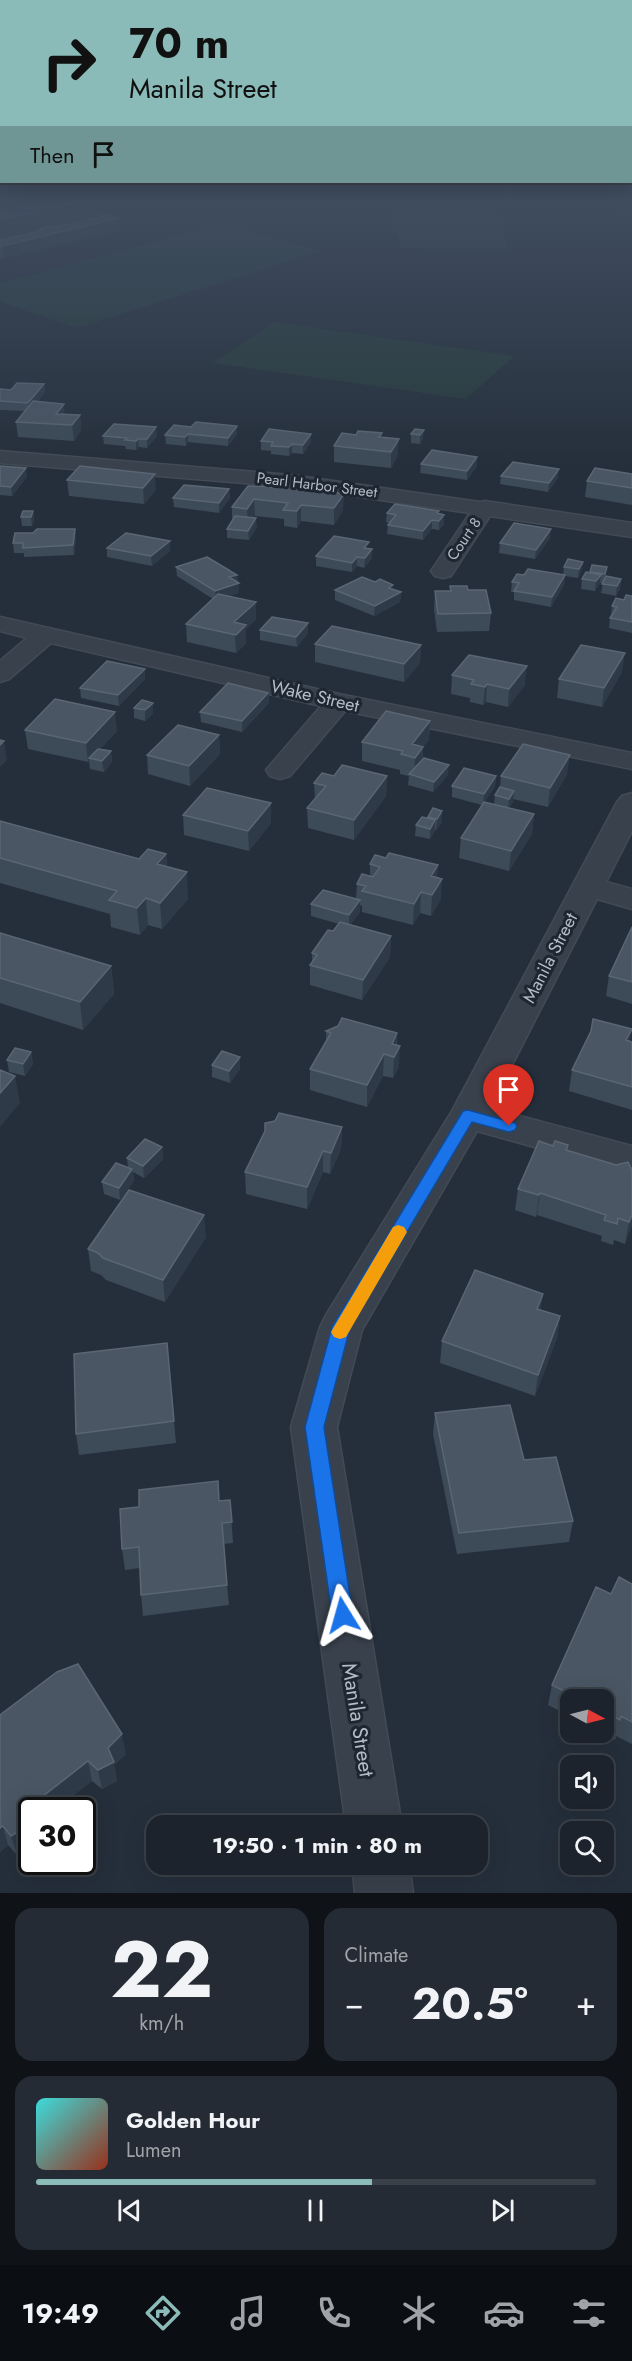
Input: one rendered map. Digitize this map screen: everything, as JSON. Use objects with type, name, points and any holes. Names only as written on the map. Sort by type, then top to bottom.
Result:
[{"type":"street","name":"Pearl Harbor Street","points":[[0,457],[291,481],[485,507],[632,530]]},
{"type":"street","name":"Court 8","points":[[443,571],[485,507]]},
{"type":"street","name":"Wake Street","points":[[0,624],[339,702],[632,761]]},
{"type":"street","points":[[0,674],[47,634]]},
{"type":"street","points":[[280,770],[339,702]]},
{"type":"street","name":"Manila Street","points":[[372,1815],[314,1427],[341,1327],[468,1115],[632,802]]},
{"type":"street","points":[[586,887],[632,899]]},
{"type":"street","points":[[468,1115],[632,1160]]},
{"type":"street","points":[[382,1875],[384,1893]]},
{"type":"green space","points":[[0,291],[193,291],[77,328],[0,302]]},
{"type":"green space","points":[[275,322],[514,356],[466,399],[213,363]]},
{"type":"building","points":[[17,383],[44,384],[28,403],[0,401],[0,389],[11,390]]},
{"type":"building","points":[[33,401],[64,404],[56,414],[80,415],[72,425],[16,422]]},
{"type":"building","points":[[196,422],[237,426],[228,438],[188,434],[185,437],[165,435],[174,425],[191,427]]},
{"type":"building","points":[[114,424],[156,427],[147,439],[136,441],[103,436]]},
{"type":"building","points":[[269,429],[311,434],[303,445],[271,446],[273,442],[261,441]]},
{"type":"building","points":[[415,429],[424,430],[420,435],[411,434]]},
{"type":"building","points":[[358,431],[382,433],[379,437],[399,439],[391,452],[334,446],[342,433],[356,435]]},
{"type":"building","points":[[432,450],[477,457],[467,471],[421,464]]},
{"type":"building","points":[[513,462],[559,469],[549,483],[501,476]]},
{"type":"building","points":[[0,466],[26,468],[11,487],[0,486]]},
{"type":"building","points":[[80,466],[155,474],[143,488],[67,480]]},
{"type":"building","points":[[595,468],[632,474],[632,488],[587,481]]},
{"type":"building","points":[[184,485],[229,489],[219,503],[173,498]]},
{"type":"building","points":[[282,485],[294,486],[292,489],[315,491],[317,489],[344,494],[334,508],[301,505],[297,511],[283,510],[288,503],[254,499],[247,509],[232,507],[248,486],[281,487]]},
{"type":"building","points":[[395,504],[439,511],[437,513],[444,515],[439,521],[432,520],[423,531],[388,525],[396,515],[387,513]]},
{"type":"building","points":[[23,511],[33,511],[31,517],[21,517]]},
{"type":"building","points":[[235,516],[256,518],[248,531],[227,529]]},
{"type":"building","points":[[514,523],[551,529],[536,550],[500,543]]},
{"type":"building","points":[[37,529],[75,529],[73,545],[23,548],[23,543],[13,543],[15,533],[33,533]]},
{"type":"building","points":[[126,533],[170,541],[151,556],[107,548]]},
{"type":"building","points":[[334,536],[369,542],[364,548],[372,549],[365,558],[357,557],[352,563],[316,556]]},
{"type":"building","points":[[207,557],[237,575],[229,577],[239,583],[215,591],[176,567]]},
{"type":"building","points":[[568,559],[583,562],[579,569],[564,567]]},
{"type":"building","points":[[592,565],[607,567],[605,574],[590,572]]},
{"type":"building","points":[[528,569],[565,575],[552,597],[514,591],[519,583],[512,582],[517,574],[524,575]]},
{"type":"building","points":[[586,572],[601,575],[596,581],[582,579]]},
{"type":"building","points":[[606,576],[621,579],[617,586],[602,584]]},
{"type":"building","points":[[362,577],[375,582],[380,579],[393,585],[389,588],[401,592],[375,606],[335,590]]},
{"type":"building","points":[[450,586],[467,586],[468,590],[486,590],[491,613],[438,614],[435,591],[451,591]]},
{"type":"building","points":[[218,594],[256,602],[234,622],[246,625],[236,635],[186,624]]},
{"type":"building","points":[[626,595],[632,596],[632,622],[610,618],[617,607],[612,606],[616,598],[624,600]]},
{"type":"building","points":[[272,617],[308,623],[296,637],[260,630]]},
{"type":"building","points":[[332,626],[421,645],[404,664],[315,644]]},
{"type":"building","points":[[581,645],[625,653],[604,688],[559,679]]},
{"type":"building","points":[[469,655],[527,666],[509,689],[487,684],[485,687],[471,684],[474,680],[452,675]]},
{"type":"building","points":[[107,661],[145,669],[118,695],[80,688]]},
{"type":"building","points":[[228,683],[268,693],[242,721],[200,712]]},
{"type":"building","points":[[55,699],[115,712],[86,743],[25,730]]},
{"type":"building","points":[[142,700],[153,703],[145,710],[134,708]]},
{"type":"building","points":[[386,711],[430,721],[412,744],[423,747],[415,758],[401,754],[403,751],[362,742]]},
{"type":"building","points":[[178,725],[219,735],[189,766],[147,755]]},
{"type":"building","points":[[523,744],[570,755],[550,788],[501,776]]},
{"type":"building","points":[[98,749],[111,751],[102,761],[89,758]]},
{"type":"building","points":[[424,758],[449,765],[434,782],[409,774]]},
{"type":"building","points":[[342,765],[387,776],[354,820],[307,808],[326,786],[314,783],[322,773],[334,776]]},
{"type":"building","points":[[464,768],[496,776],[484,794],[452,786]]},
{"type":"building","points":[[500,787],[514,791],[509,799],[495,795]]},
{"type":"building","points":[[207,788],[271,803],[248,831],[183,815]]},
{"type":"building","points":[[484,802],[534,814],[511,851],[461,838]]},
{"type":"building","points":[[433,808],[442,811],[437,819],[428,817]]},
{"type":"building","points":[[422,817],[435,820],[430,829],[416,825]]},
{"type":"building","points":[[0,821],[139,859],[148,849],[166,854],[157,864],[187,872],[160,903],[146,898],[137,908],[109,900],[117,891],[0,858]]},
{"type":"building","points":[[389,853],[438,865],[431,876],[442,879],[432,895],[421,892],[414,904],[362,891],[366,886],[357,884],[362,874],[373,877],[380,867],[370,864],[375,855],[386,858]]},
{"type":"building","points":[[323,890],[360,900],[349,915],[311,904]]},
{"type":"building","points":[[340,922],[391,936],[363,980],[310,965],[317,955],[312,953],[328,930],[333,931]]},
{"type":"building","points":[[632,927],[632,982],[609,976]]},
{"type":"building","points":[[0,933],[111,966],[80,1002],[0,978]]},
{"type":"building","points":[[342,1018],[397,1033],[392,1044],[400,1046],[394,1057],[384,1054],[367,1085],[310,1069],[331,1033],[326,1031],[338,1026]]},
{"type":"building","points":[[593,1019],[632,1029],[626,1040],[632,1042],[632,1087],[572,1070],[591,1031]]},
{"type":"building","points":[[15,1048],[31,1052],[23,1064],[7,1060]]},
{"type":"building","points":[[222,1051],[240,1057],[229,1071],[212,1065]]},
{"type":"building","points":[[0,1070],[15,1076],[0,1093]]},
{"type":"building","points":[[279,1113],[342,1127],[331,1153],[323,1151],[307,1187],[245,1172],[265,1131],[265,1123],[275,1121]]},
{"type":"building","points":[[145,1139],[162,1147],[143,1166],[127,1158]]},
{"type":"building","points":[[539,1141],[553,1146],[555,1141],[568,1145],[566,1150],[616,1165],[628,1162],[632,1170],[632,1215],[629,1222],[618,1218],[617,1224],[604,1220],[606,1215],[540,1193],[539,1195],[518,1189]]},
{"type":"building","points":[[116,1163],[132,1169],[119,1188],[102,1182]]},
{"type":"building","points":[[129,1190],[204,1215],[163,1280],[103,1258],[88,1249]]},
{"type":"building","points":[[475,1270],[543,1294],[537,1309],[560,1316],[538,1375],[442,1341]]},
{"type":"building","points":[[167,1343],[174,1421],[76,1434],[74,1354]]},
{"type":"building","points":[[510,1405],[524,1460],[556,1457],[573,1521],[459,1533],[435,1413]]},
{"type":"building","points":[[218,1481],[219,1501],[230,1500],[232,1522],[222,1523],[227,1585],[141,1595],[139,1547],[122,1549],[120,1509],[139,1507],[139,1490]]},
{"type":"building","points":[[619,1577],[632,1584],[632,1722],[621,1716],[620,1720],[614,1717],[614,1689],[560,1689],[552,1685],[596,1587],[611,1594]]},
{"type":"building","points":[[78,1664],[122,1734],[108,1748],[114,1762],[98,1770],[88,1761],[42,1797],[18,1797],[18,1832],[11,1836],[3,1826],[0,1828],[0,1715],[57,1672]]},
{"type":"slow traffic","points":[[340,1332],[398,1232]]},
{"type":"route","points":[[343,1615],[314,1427],[341,1327],[468,1115],[509,1126]]}]
